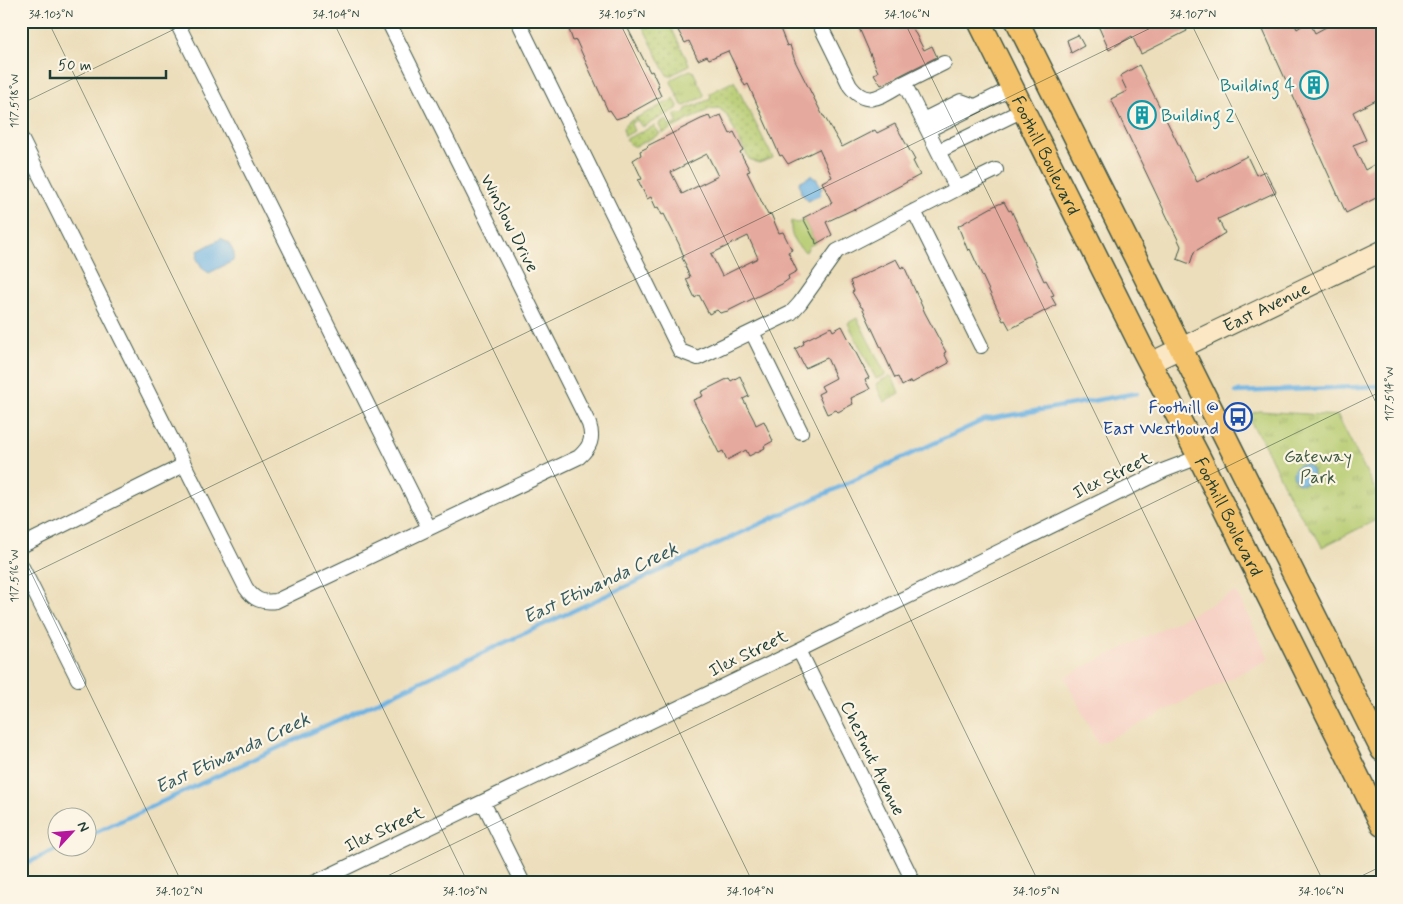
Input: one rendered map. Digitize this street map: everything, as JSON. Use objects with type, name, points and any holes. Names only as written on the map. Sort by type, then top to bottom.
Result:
[{"type":"main road","name":"Foothill Boulevard","points":[[979,21],[1150,363],[1199,456],[1382,825]]},
{"type":"main road","name":"Foothill Boulevard","points":[[1017,21],[1382,750]]},
{"type":"main road","name":"East Avenue","points":[[1150,363],[1382,251]]},
{"type":"street","points":[[21,138],[246,588],[257,600],[276,601],[429,528],[176,21]]},
{"type":"street","name":"Winslow Drive","points":[[388,21],[592,433],[591,443],[579,456],[429,528]]},
{"type":"street","points":[[518,21],[680,351],[698,358],[791,313],[837,251],[996,170]]},
{"type":"street","points":[[818,21],[850,86],[857,96],[864,99],[874,99],[944,63]]},
{"type":"street","points":[[904,84],[957,189]]},
{"type":"street","points":[[925,125],[976,106],[1012,88]]},
{"type":"street","points":[[939,151],[1023,110]]},
{"type":"street","points":[[914,211],[981,346]]},
{"type":"street","points":[[752,332],[801,432]]},
{"type":"street","name":"Ilex Street","points":[[314,883],[799,650],[1153,476],[1199,456]]},
{"type":"street","points":[[21,546],[184,465]]},
{"type":"street","points":[[21,565],[78,679]]},
{"type":"street","name":"Chestnut Avenue","points":[[799,650],[914,883]]},
{"type":"street","points":[[483,802],[523,883]]},
{"type":"shaded area","points":[[1236,592],[1269,659],[1098,744],[1065,677]]},
{"type":"green space","points":[[640,21],[668,21],[689,64],[688,66],[670,76],[667,75]]},
{"type":"green space","points":[[690,70],[693,71],[704,94],[703,97],[685,106],[682,105],[671,82],[672,79]]},
{"type":"green space","points":[[734,81],[773,158],[759,163],[749,159],[726,114],[719,108],[710,109],[663,133],[659,125],[660,122],[666,119],[670,126],[677,124],[674,115],[682,114],[686,109],[711,99],[710,93]]},
{"type":"green space","points":[[674,99],[678,106],[677,109],[642,127],[637,120],[631,124],[634,131],[625,136],[623,128],[628,122]]},
{"type":"green space","points":[[654,126],[660,134],[636,146],[627,141],[626,139]]},
{"type":"green space","points":[[804,220],[816,243],[809,246],[806,252],[796,243],[792,235],[791,226],[791,221],[797,223]]},
{"type":"green space","points":[[857,318],[885,373],[885,375],[876,379],[848,323]]},
{"type":"green space","points":[[890,376],[900,394],[884,402],[876,385]]},
{"type":"green space","name":"Gateway Park","points":[[1259,411],[1338,416],[1382,503],[1382,517],[1322,547],[1293,503],[1264,444],[1248,417]]},
{"type":"water","points":[[812,175],[814,179],[816,178],[822,189],[820,191],[821,195],[808,201],[801,193],[799,182]]},
{"type":"water","points":[[222,238],[228,242],[234,253],[233,261],[209,273],[203,269],[197,259],[198,251]]},
{"type":"water","points":[[1303,464],[1310,467],[1313,474],[1310,481],[1303,484],[1296,481],[1293,474],[1296,467]]},
{"type":"building","points":[[566,21],[624,21],[650,72],[652,71],[659,86],[657,87],[661,96],[616,119],[610,110],[608,111],[576,40],[573,41]]},
{"type":"building","points":[[683,21],[777,21],[787,46],[790,45],[795,61],[823,116],[842,147],[875,130],[877,133],[895,124],[915,160],[913,161],[920,175],[855,210],[826,222],[832,235],[816,244],[803,218],[832,203],[822,182],[832,177],[819,149],[788,164],[782,155],[780,156],[748,84],[745,86],[728,51],[709,59],[707,56],[698,60],[689,41],[685,43],[675,25]]},
{"type":"building","points":[[856,21],[909,21],[924,50],[932,46],[937,57],[881,85],[874,74],[878,72]]},
{"type":"building","points":[[1096,21],[1183,21],[1187,31],[1141,54],[1132,36],[1109,50]]},
{"type":"building","name":"Building 4","points":[[1259,21],[1293,21],[1297,29],[1309,21],[1315,33],[1337,21],[1382,21],[1382,97],[1353,112],[1366,140],[1353,145],[1365,170],[1382,160],[1382,195],[1346,213]]},
{"type":"building","points":[[1078,35],[1084,46],[1071,53],[1067,40]]},
{"type":"building","name":"Building 2","points":[[1139,65],[1197,182],[1247,156],[1256,175],[1265,171],[1276,192],[1218,219],[1225,233],[1194,252],[1190,264],[1177,259],[1181,246],[1111,99],[1127,91],[1120,76]]},
{"type":"building","points":[[721,115],[730,134],[734,132],[743,150],[740,152],[750,171],[747,172],[768,215],[771,214],[779,233],[783,232],[792,250],[788,252],[797,271],[788,276],[789,279],[782,284],[728,311],[720,313],[717,310],[709,314],[699,295],[695,298],[686,279],[690,277],[682,258],[684,257],[679,244],[664,214],[662,215],[658,207],[656,208],[651,197],[647,199],[638,180],[642,179],[633,160],[641,155],[640,151],[647,146],[701,119],[709,116],[711,120]],"holes":[[[707,154],[718,176],[682,194],[671,172]],[[748,236],[758,258],[722,276],[711,254]]]},
{"type":"building","points":[[1004,202],[1009,211],[1011,210],[1044,281],[1046,280],[1054,295],[1051,296],[1056,305],[1010,329],[1005,320],[1003,321],[970,249],[968,251],[958,226]]},
{"type":"building","points":[[896,259],[901,268],[904,266],[925,313],[946,352],[944,353],[949,363],[912,383],[911,381],[902,386],[898,377],[895,378],[862,307],[852,292],[854,291],[850,281]]},
{"type":"building","points":[[842,326],[869,378],[865,380],[870,389],[851,398],[853,404],[838,412],[836,410],[827,414],[818,394],[824,391],[821,386],[836,378],[827,358],[805,368],[795,349],[804,344],[803,341],[831,327],[833,331]]},
{"type":"building","points":[[740,376],[749,396],[743,399],[756,425],[764,421],[773,441],[764,446],[765,448],[749,456],[746,450],[727,460],[723,451],[719,453],[693,400],[703,396],[701,392],[729,378],[731,381]]},
{"type":"waterway","name":"East Etiwanda Creek","points":[[1236,392],[1382,386]]},
{"type":"waterway","name":"East Etiwanda Creek","points":[[98,831],[984,420],[1137,393]]},
{"type":"waterway","name":"East Etiwanda Creek","points":[[21,866],[48,853]]},
{"type":"place","name":"Building 4","points":[[1314,85]]},
{"type":"place","name":"Building 2","points":[[1142,115]]},
{"type":"place","name":"Foothill @ East Westbound","points":[[1238,417]]}]
